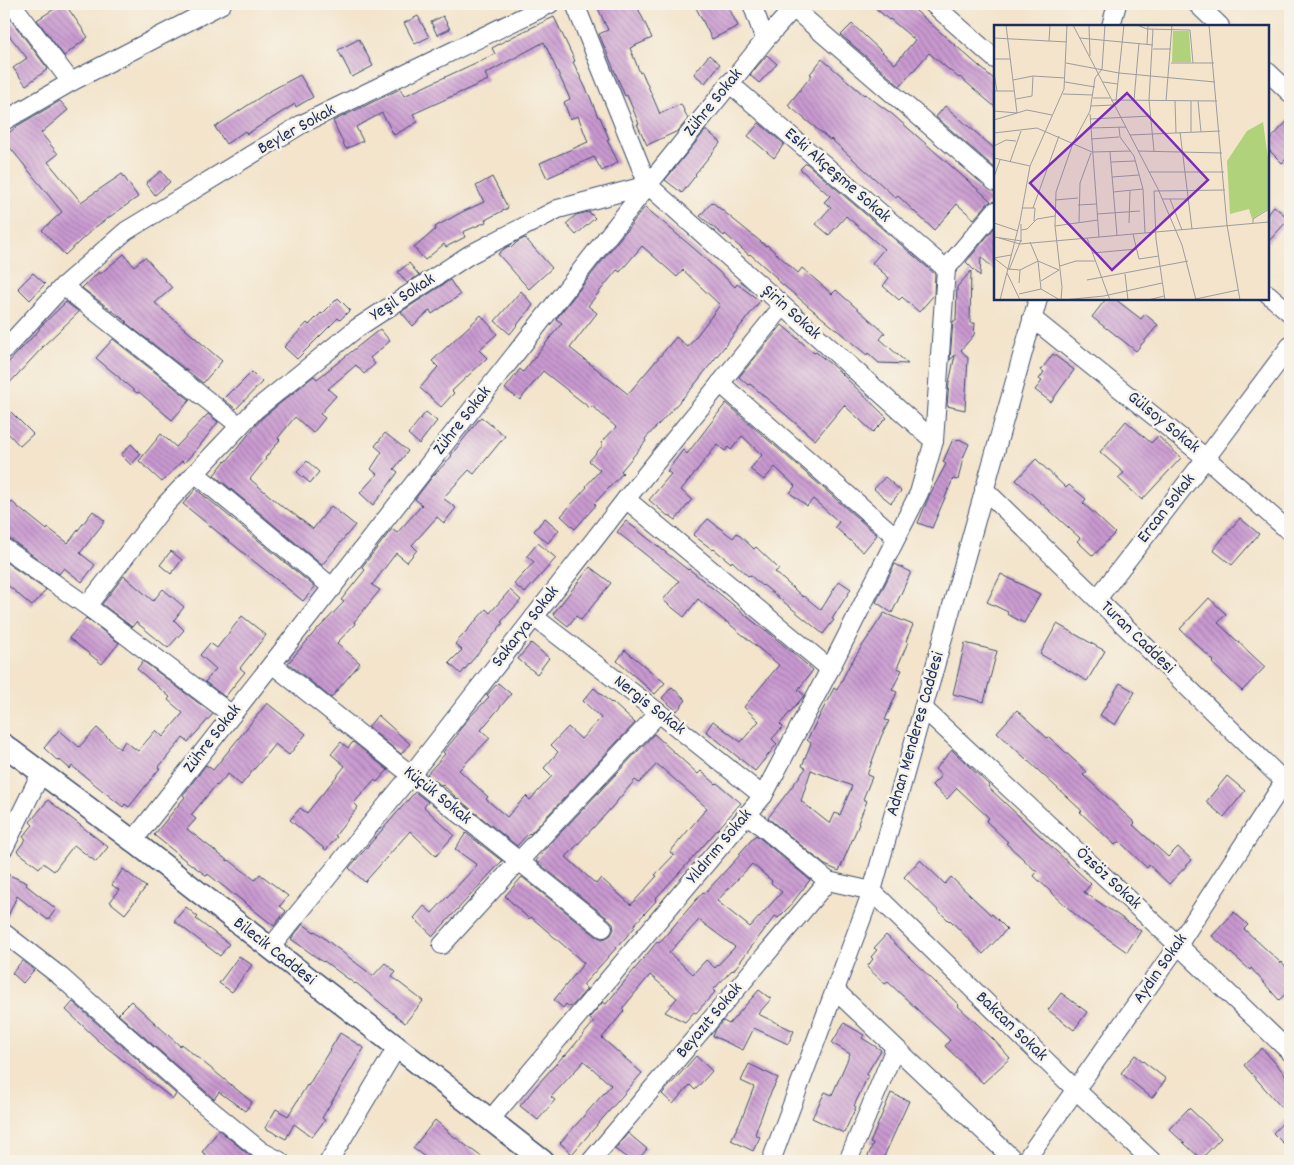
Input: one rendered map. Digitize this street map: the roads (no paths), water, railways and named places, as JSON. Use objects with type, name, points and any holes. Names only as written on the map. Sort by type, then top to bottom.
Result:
[{"type":"main road","name":"Bilecik Caddesi","points":[[4,745],[133,841],[543,1161]]},
{"type":"street","points":[[12,4],[71,82]]},
{"type":"street","points":[[4,121],[71,82],[222,4]]},
{"type":"street","name":"Beyler Sokak","points":[[4,350],[62,286],[126,231],[302,124],[550,4]]},
{"type":"street","points":[[575,4],[648,185]]},
{"type":"street","points":[[752,4],[765,40]]},
{"type":"street","points":[[932,4],[994,58]]},
{"type":"street","points":[[1111,25],[1116,4]]},
{"type":"street","points":[[1197,4],[1219,25]]},
{"type":"street","points":[[796,6],[994,181]]},
{"type":"street","name":"Zühre Sokak","points":[[133,841],[648,185],[765,40],[796,6]]},
{"type":"street","points":[[1269,73],[1290,93]]},
{"type":"street","name":"Eski Akçeşme Sokak","points":[[729,84],[946,269]]},
{"type":"street","name":"Şirin Sokak","points":[[648,185],[934,440]]},
{"type":"street","name":"Yeşil Sokak","points":[[87,606],[166,504],[255,410],[357,328],[469,255],[558,209],[648,185]]},
{"type":"street","points":[[720,383],[896,537],[919,493],[934,440],[946,269],[994,211]]},
{"type":"street","points":[[62,286],[240,426]]},
{"type":"street","points":[[1269,295],[1290,313]]},
{"type":"street","name":"Adnan Menderes Caddesi","points":[[771,1161],[872,891],[1038,300]]},
{"type":"street","name":"Sakarya Sokak","points":[[270,948],[411,775],[626,499],[783,306]]},
{"type":"street","name":"Gülsoy Sokak","points":[[1032,318],[1206,458],[1290,532]]},
{"type":"street","name":"Ercan Sokak","points":[[1097,599],[1290,346]]},
{"type":"street","points":[[195,473],[333,588]]},
{"type":"street","name":"Turan Caddesi","points":[[984,489],[1288,781]]},
{"type":"street","points":[[626,499],[830,669]]},
{"type":"street","name":"Yıldırım Sokak","points":[[490,1120],[763,796],[830,669],[896,537]]},
{"type":"street","points":[[4,548],[87,606],[232,715]]},
{"type":"street","name":"Nergis Sokak","points":[[534,617],[763,796]]},
{"type":"street","name":"Küçük Sokak","points":[[272,664],[603,928]]},
{"type":"street","name":"Özsöz Sokak","points":[[923,708],[1290,1052]]},
{"type":"street","points":[[442,945],[518,861],[659,713]]},
{"type":"street","points":[[4,848],[41,773]]},
{"type":"street","name":"Aydın Sokak","points":[[1024,1161],[1178,945],[1288,781]]},
{"type":"street","points":[[748,814],[828,881],[872,891]]},
{"type":"street","name":"Beyazıt Sokak","points":[[591,1161],[828,881]]},
{"type":"street","name":"Bakcan Sokak","points":[[872,891],[1076,1090],[1152,1161]]},
{"type":"street","points":[[4,933],[61,976],[200,1101],[261,1151],[280,1161]]},
{"type":"street","points":[[835,990],[1015,1161]]},
{"type":"street","points":[[329,1161],[396,1047]]},
{"type":"street","points":[[848,1161],[895,1048]]}]
